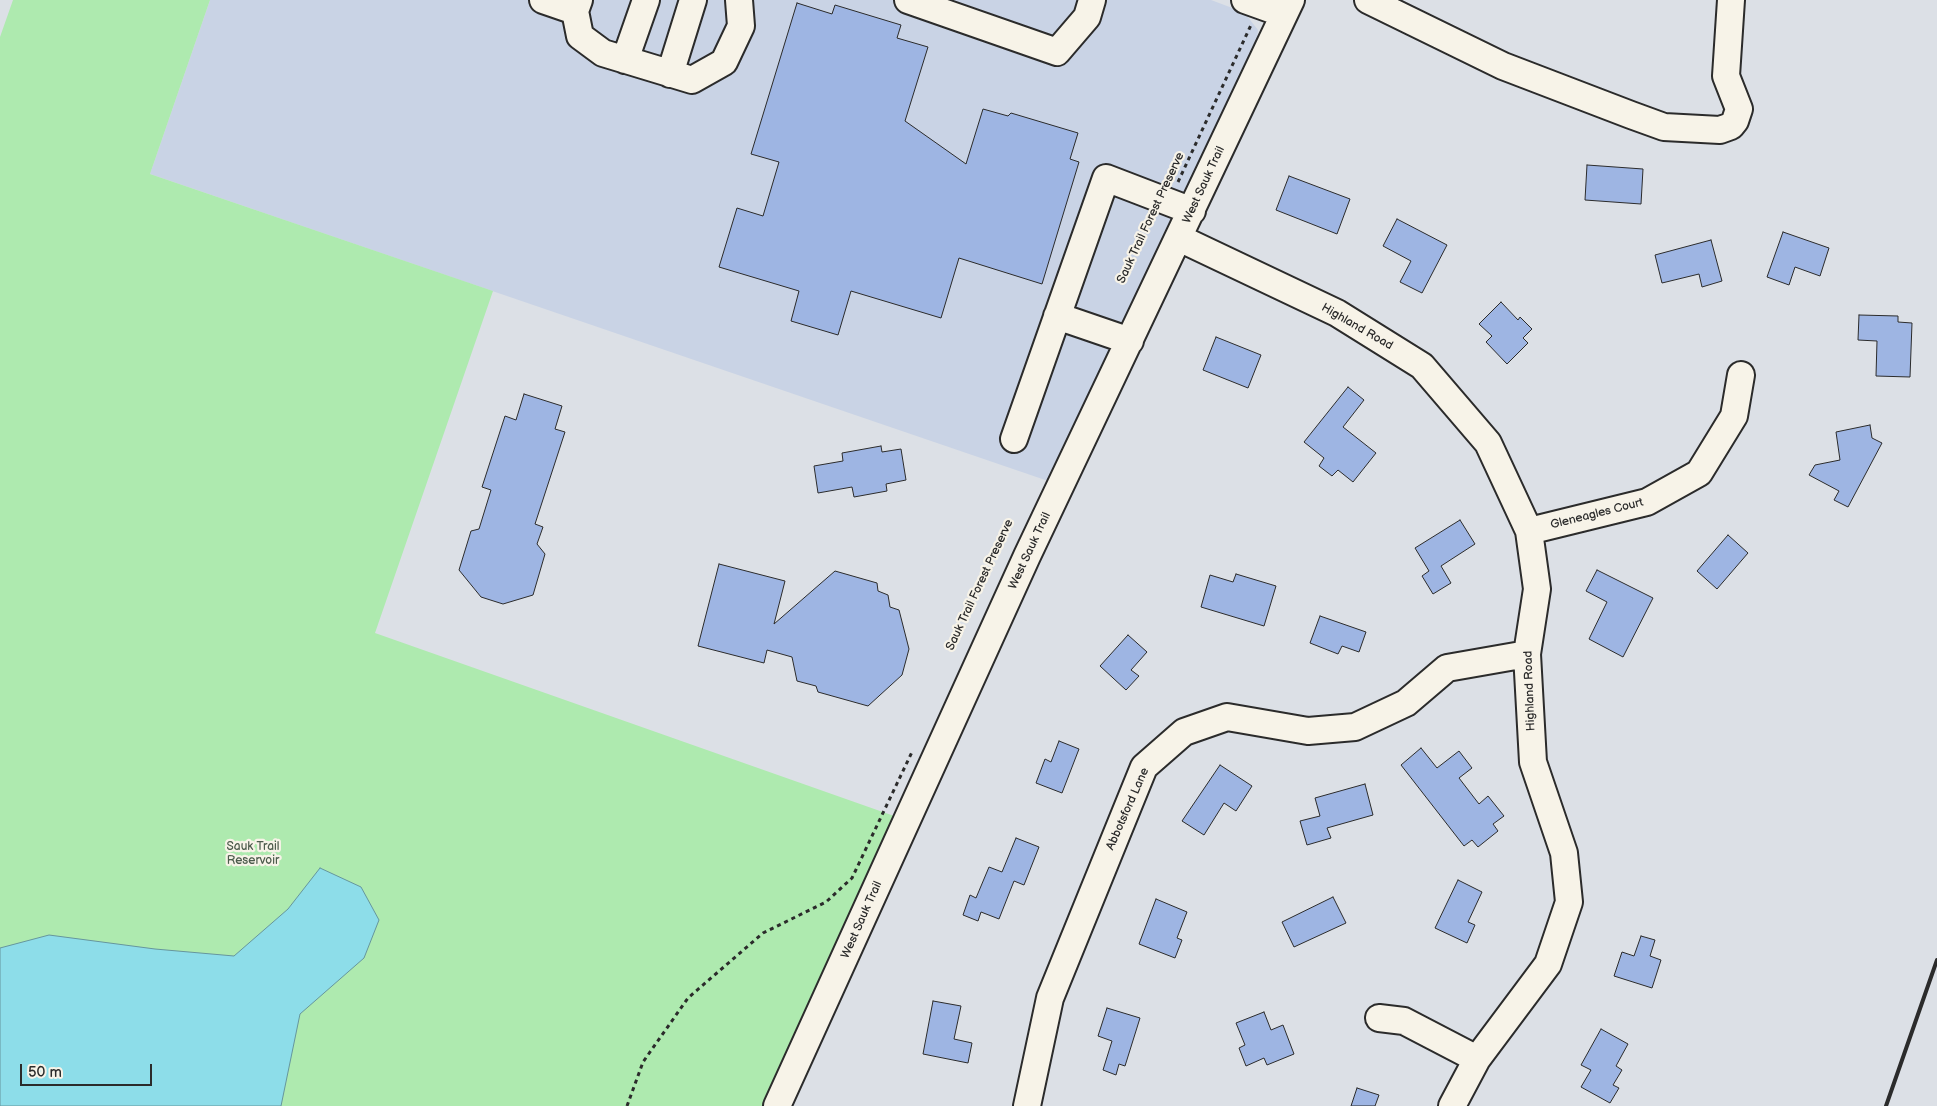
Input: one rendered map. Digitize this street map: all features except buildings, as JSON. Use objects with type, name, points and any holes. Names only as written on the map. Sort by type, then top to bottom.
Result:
[{"type":"street","points":[[542,0],[577,5],[580,36],[603,53],[692,80],[724,62],[741,26],[739,0]]},
{"type":"street","points":[[625,60],[646,0]]},
{"type":"street","points":[[670,74],[693,0]]},
{"type":"street","points":[[908,0],[1057,52],[1087,17],[1091,0]]},
{"type":"street","points":[[1368,0],[1503,66],[1631,116],[1664,127],[1720,130],[1731,126],[1739,109],[1726,76],[1732,0]]},
{"type":"street","name":"West Sauk Trail","points":[[777,1106],[1027,556],[1179,238],[1180,206],[1270,5]]},
{"type":"street","points":[[1014,439],[1106,178],[1180,206]]},
{"type":"street","name":"Highland Road","points":[[1179,238],[1338,313],[1422,366],[1488,443],[1529,531],[1537,589],[1527,654],[1533,762],[1564,853],[1569,902],[1548,964],[1477,1059],[1452,1106]]},
{"type":"street","points":[[1057,316],[1130,341]]},
{"type":"street","name":"Gleneagles Court","points":[[1529,531],[1647,502],[1700,472],[1734,416],[1741,375]]},
{"type":"street","name":"Abbotsford Lane","points":[[1027,1106],[1050,998],[1144,767],[1184,732],[1227,717],[1308,731],[1355,727],[1406,703],[1447,668],[1527,654]]},
{"type":"street","points":[[1379,1018],[1404,1021],[1477,1059]]},
{"type":"path","name":"Sauk Trail Forest Preserve","points":[[1180,206],[1270,5]]},
{"type":"path","points":[[627,1106],[643,1062],[688,998],[763,933],[826,902],[852,878],[914,749]]},
{"type":"shaded area","points":[[210,0],[1211,0],[1235,9],[1247,16],[1258,30],[1256,46],[1054,483],[150,174]]},
{"type":"green space","name":"Sauk Trail Reservoir","points":[[13,0],[210,0],[150,174],[493,291],[375,633],[897,817],[766,1106],[0,1106],[0,37]]},
{"type":"water","name":"Sauk Trail Reservoir","points":[[320,868],[361,887],[379,920],[364,958],[300,1014],[281,1106],[0,1106],[0,948],[49,935],[155,949],[234,956],[288,909]]},
{"type":"railway","points":[[1886,1106],[1937,960]]}]
